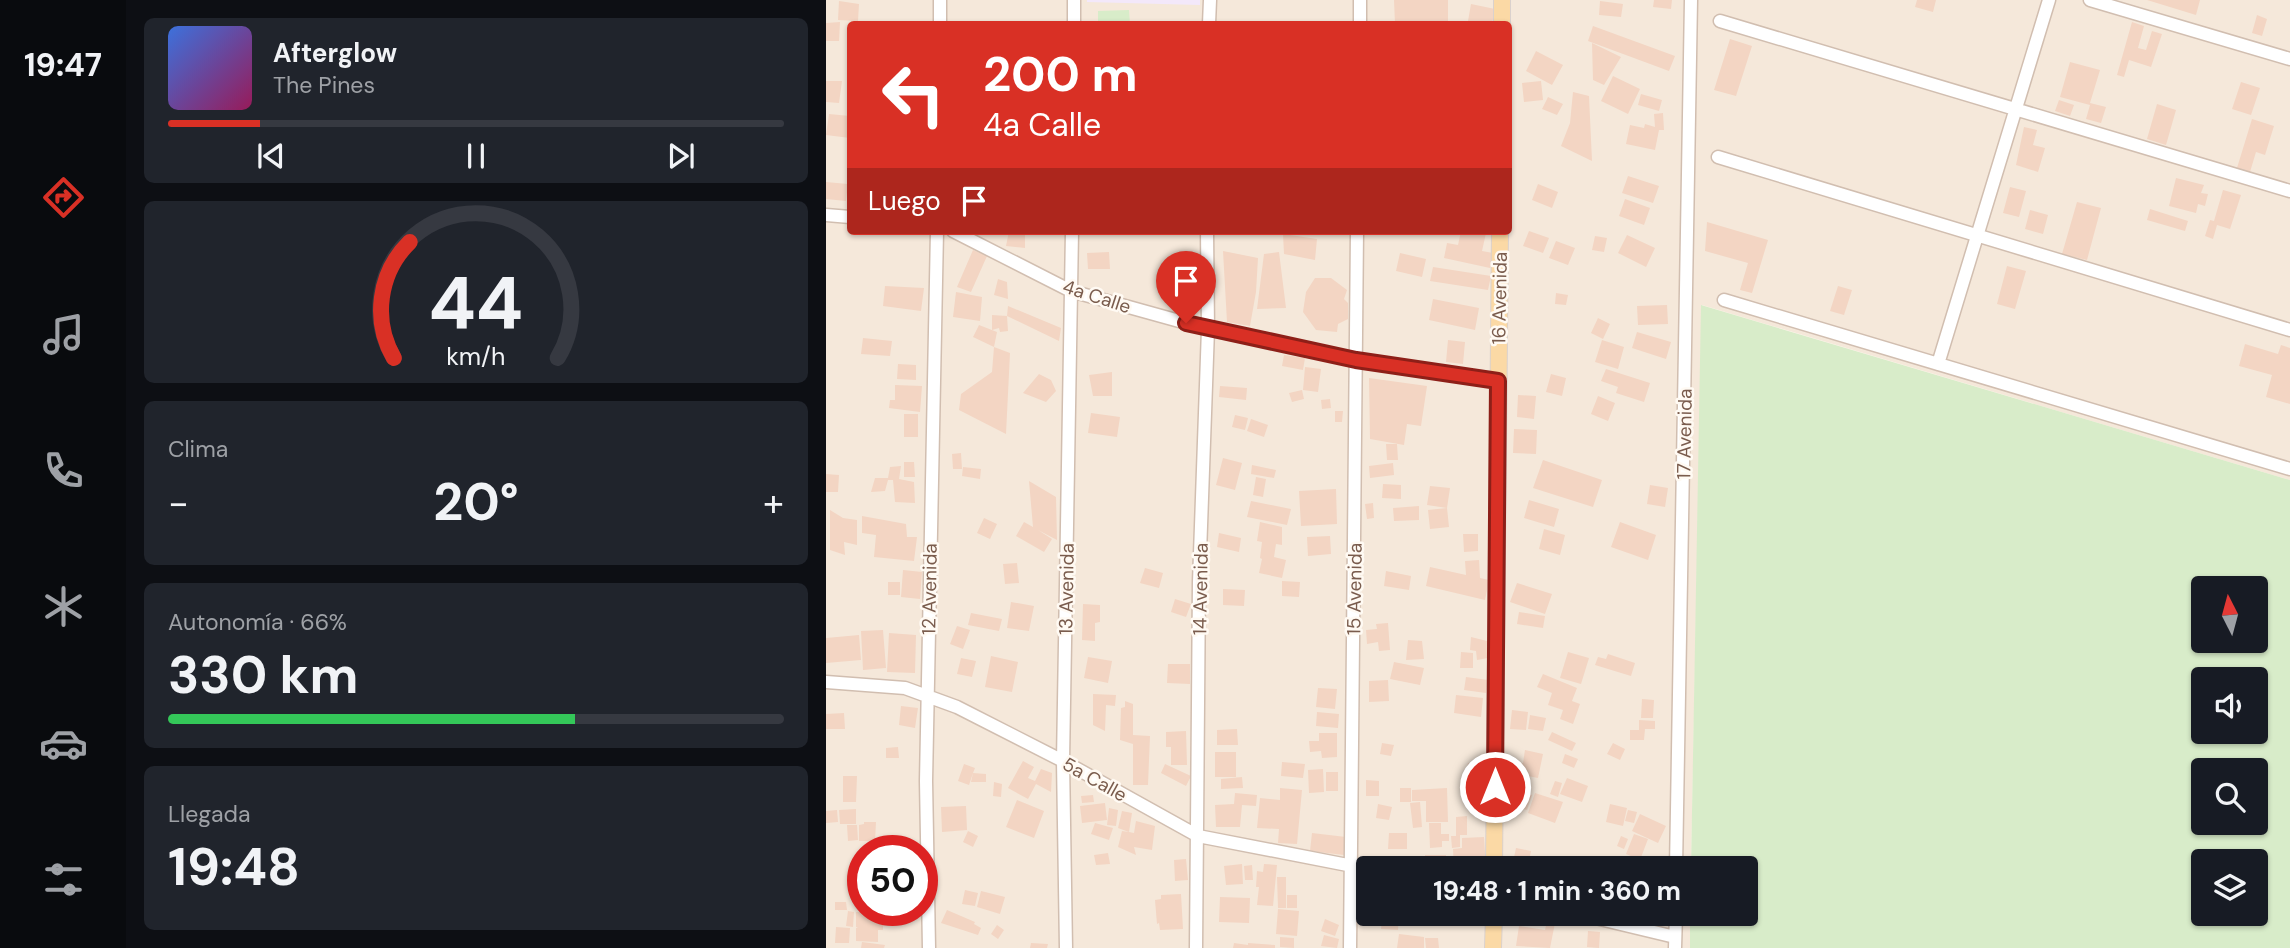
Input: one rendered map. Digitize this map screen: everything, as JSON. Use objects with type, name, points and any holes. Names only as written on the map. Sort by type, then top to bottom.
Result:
[{"type":"main road","points":[[1502,0],[1502,21]]},
{"type":"main road","name":"16 Avenida","points":[[1494,856],[1500,235]]},
{"type":"main road","points":[[1493,948],[1494,926]]},
{"type":"street","points":[[940,0],[940,21]]},
{"type":"street","points":[[1074,0],[1074,21]]},
{"type":"street","points":[[1209,21],[1210,0]]},
{"type":"street","points":[[1360,0],[1360,21]]},
{"type":"street","name":"17 Avenida","points":[[1676,856],[1691,0]]},
{"type":"street","points":[[1938,364],[2049,0]]},
{"type":"street","points":[[2090,0],[2290,59]]},
{"type":"street","points":[[1720,21],[2290,191]]},
{"type":"street","points":[[1718,157],[2290,330]]},
{"type":"street","points":[[826,215],[847,217]]},
{"type":"street","name":"12 Avenida","points":[[929,948],[926,781],[937,235]]},
{"type":"street","name":"4a Calle","points":[[961,235],[1071,291],[1208,329],[1356,360],[1498,381]]},
{"type":"street","name":"13 Avenida","points":[[1066,948],[1063,761],[1072,235]]},
{"type":"street","name":"14 Avenida","points":[[1196,948],[1199,582],[1208,329],[1207,235]]},
{"type":"street","name":"15 Avenida","points":[[1350,948],[1357,235]]},
{"type":"street","points":[[1724,300],[2290,469]]},
{"type":"street","name":"5a Calle","points":[[826,682],[905,688],[957,707],[1063,761],[1198,836],[1356,866]]},
{"type":"street","points":[[1620,926],[1675,942]]},
{"type":"shaded area","points":[[826,0],[2290,0],[2290,480],[1702,305],[1691,856],[1356,856],[1356,926],[1690,926],[1690,948],[826,948]]},
{"type":"shaded area","points":[[1200,0],[1200,5],[1087,2]]},
{"type":"green space","points":[[1129,10],[1130,21],[1098,21],[1098,11]]},
{"type":"green space","points":[[1701,305],[2290,480],[2290,948],[1690,948],[1690,926],[1758,926],[1758,856],[1691,856]]},
{"type":"building","points":[[1394,0],[1448,0],[1448,21],[1395,21]]},
{"type":"building","points":[[1654,0],[1672,0],[1671,9],[1653,7]]},
{"type":"building","points":[[1917,0],[1936,0],[1933,12],[1915,7]]},
{"type":"building","points":[[2147,0],[2200,0],[2196,15]]},
{"type":"building","points":[[839,1],[859,4],[858,21],[838,20]]},
{"type":"building","points":[[1600,1],[1623,4],[1621,17],[1599,15]]},
{"type":"building","points":[[1471,4],[1495,9],[1493,21],[1468,21]]},
{"type":"building","points":[[2257,15],[2267,19],[2262,36],[2252,33]]},
{"type":"building","points":[[840,22],[839,41],[826,41],[826,23]]},
{"type":"building","points":[[2132,22],[2144,26],[2138,48],[2146,50],[2152,31],[2162,34],[2151,67],[2129,60],[2124,77],[2117,75]]},
{"type":"building","points":[[1593,26],[1675,56],[1669,71],[1588,41]]},
{"type":"building","points":[[1730,39],[1752,46],[1736,96],[1714,90]]},
{"type":"building","points":[[1592,43],[1621,57],[1604,85],[1593,80]]},
{"type":"building","points":[[1536,51],[1563,65],[1552,85],[1526,71]]},
{"type":"building","points":[[2070,62],[2100,70],[2090,103],[2106,107],[2101,123],[2086,119],[2090,105],[2060,97]]},
{"type":"building","points":[[1613,76],[1640,89],[1628,114],[1601,101]]},
{"type":"building","points":[[826,81],[842,81],[839,103],[826,102]]},
{"type":"building","points":[[1541,81],[1543,100],[1524,102],[1522,83]]},
{"type":"building","points":[[2241,82],[2260,88],[2251,115],[2232,109]]},
{"type":"building","points":[[1573,92],[1589,96],[1592,161],[1561,146],[1570,123]]},
{"type":"building","points":[[1641,94],[1662,100],[1659,111],[1638,105]]},
{"type":"building","points":[[1548,97],[1563,104],[1557,115],[1542,109]]},
{"type":"building","points":[[2059,100],[2074,105],[2070,116],[2055,111]]},
{"type":"building","points":[[2157,104],[2176,110],[2166,145],[2147,139]]},
{"type":"building","points":[[1663,113],[1664,130],[1659,130],[1655,150],[1626,144],[1630,125],[1644,128],[1645,124],[1655,127],[1654,114]]},
{"type":"building","points":[[829,114],[847,116],[847,138],[826,135]]},
{"type":"building","points":[[2252,119],[2274,126],[2265,155],[2256,152],[2250,172],[2237,168]]},
{"type":"building","points":[[2024,127],[2037,130],[2033,145],[2045,148],[2038,172],[2016,165]]},
{"type":"building","points":[[1628,176],[1659,186],[1653,203],[1622,193]]},
{"type":"building","points":[[2176,178],[2204,185],[2201,193],[2208,194],[2205,206],[2198,204],[2196,213],[2169,206]]},
{"type":"building","points":[[826,182],[847,184],[846,201],[826,199]]},
{"type":"building","points":[[1538,184],[1558,192],[1552,208],[1532,200]]},
{"type":"building","points":[[2010,187],[2026,191],[2019,217],[2003,213]]},
{"type":"building","points":[[2223,190],[2241,195],[2230,229],[2217,225],[2213,239],[2205,236],[2210,220],[2214,221]]},
{"type":"building","points":[[1625,199],[1650,208],[1644,225],[1619,216]]},
{"type":"building","points":[[2077,202],[2101,208],[2087,260],[2062,254]]},
{"type":"building","points":[[2150,209],[2188,221],[2185,231],[2147,220]]},
{"type":"building","points":[[2030,210],[2048,215],[2043,234],[2025,229]]},
{"type":"building","points":[[1707,222],[1768,240],[1752,293],[1740,290],[1748,263],[1705,251]]},
{"type":"building","points":[[1529,231],[1549,238],[1543,253],[1523,246]]},
{"type":"building","points":[[1008,235],[1025,235],[1025,248],[1006,246]]},
{"type":"building","points":[[1283,235],[1317,239],[1315,260],[1284,254]]},
{"type":"building","points":[[1460,235],[1486,235],[1482,251],[1493,253],[1490,268],[1444,258],[1447,243],[1458,245]]},
{"type":"building","points":[[1627,235],[1655,248],[1646,267],[1618,253]]},
{"type":"building","points":[[1595,236],[1607,238],[1604,252],[1592,250]]},
{"type":"building","points":[[1556,241],[1575,248],[1568,265],[1549,258]]},
{"type":"building","points":[[973,250],[987,256],[971,292],[957,287]]},
{"type":"building","points":[[1223,251],[1258,258],[1250,326],[1227,322]]},
{"type":"building","points":[[1109,252],[1110,269],[1088,269],[1087,253]]},
{"type":"building","points":[[1279,252],[1286,308],[1257,309],[1264,254]]},
{"type":"building","points":[[1400,253],[1426,259],[1422,277],[1396,271]]},
{"type":"building","points":[[2007,266],[2026,271],[2015,309],[1997,304]]},
{"type":"building","points":[[1433,267],[1491,276],[1488,290],[1430,281]]},
{"type":"building","points":[[1173,269],[1194,270],[1195,283],[1168,284]]},
{"type":"building","points":[[1315,278],[1331,278],[1347,290],[1344,299],[1348,303],[1348,319],[1338,324],[1337,332],[1316,330],[1303,312],[1306,292]]},
{"type":"building","points":[[998,279],[1007,282],[1008,299],[994,295]]},
{"type":"building","points":[[885,286],[924,288],[921,311],[883,306]]},
{"type":"building","points":[[1838,286],[1852,290],[1844,315],[1830,311]]},
{"type":"building","points":[[956,292],[982,297],[980,321],[953,317]]},
{"type":"building","points":[[1556,293],[1568,295],[1566,305],[1555,304]]},
{"type":"building","points":[[1433,299],[1479,308],[1475,330],[1429,320]]},
{"type":"building","points":[[1667,305],[1668,324],[1638,325],[1637,306]]},
{"type":"building","points":[[1008,306],[1061,328],[1059,341],[1007,316]]},
{"type":"building","points":[[992,315],[1007,316],[1008,331],[1000,332],[999,328],[992,330]]},
{"type":"building","points":[[1598,318],[1610,324],[1603,339],[1591,333]]},
{"type":"building","points":[[979,325],[997,332],[994,347],[973,337]]},
{"type":"building","points":[[1637,332],[1671,342],[1666,359],[1632,348]]},
{"type":"building","points":[[863,338],[892,341],[890,356],[861,354]]},
{"type":"building","points":[[1448,340],[1465,342],[1463,364],[1446,362]]},
{"type":"building","points":[[1602,340],[1624,347],[1618,369],[1595,362]]},
{"type":"building","points":[[2245,344],[2278,354],[2281,345],[2290,348],[2290,404],[2266,397],[2272,375],[2239,366]]},
{"type":"building","points":[[994,347],[1010,353],[1006,434],[959,410],[961,394],[992,372]]},
{"type":"building","points":[[1284,355],[1305,358],[1303,370],[1282,366]]},
{"type":"building","points":[[898,364],[916,365],[916,380],[897,379]]},
{"type":"building","points":[[1305,367],[1321,369],[1318,392],[1303,390]]},
{"type":"building","points":[[1606,369],[1650,383],[1644,402],[1616,393],[1618,387],[1601,381]]},
{"type":"building","points":[[1112,372],[1112,396],[1093,396],[1089,375]]},
{"type":"building","points":[[1039,374],[1051,380],[1056,391],[1046,402],[1023,393]]},
{"type":"building","points":[[1551,374],[1566,378],[1562,396],[1546,392]]},
{"type":"building","points":[[1369,378],[1427,386],[1421,426],[1407,424],[1404,445],[1370,439]]},
{"type":"building","points":[[895,385],[922,386],[920,412],[889,408],[890,400],[895,400]]},
{"type":"building","points":[[1220,386],[1247,388],[1246,400],[1219,397]]},
{"type":"building","points":[[1302,390],[1304,399],[1292,402],[1289,393]]},
{"type":"building","points":[[1518,395],[1536,396],[1534,419],[1517,417]]},
{"type":"building","points":[[1598,396],[1615,403],[1608,421],[1591,414]]},
{"type":"building","points":[[1330,399],[1331,408],[1322,409],[1321,400]]},
{"type":"building","points":[[1335,411],[1343,411],[1342,422],[1335,422]]},
{"type":"building","points":[[1091,413],[1120,417],[1117,437],[1088,433]]},
{"type":"building","points":[[904,414],[918,414],[918,437],[904,437]]},
{"type":"building","points":[[1235,415],[1248,418],[1245,430],[1232,427]]},
{"type":"building","points":[[1251,419],[1268,425],[1264,437],[1247,431]]},
{"type":"building","points":[[1514,429],[1537,430],[1536,454],[1513,453]]},
{"type":"building","points":[[1386,444],[1397,444],[1398,460],[1387,460]]},
{"type":"building","points":[[961,453],[962,469],[953,469],[952,454]]},
{"type":"building","points":[[1223,458],[1242,463],[1235,490],[1216,485]]},
{"type":"building","points":[[1543,460],[1602,480],[1593,507],[1533,488]]},
{"type":"building","points":[[904,462],[914,462],[915,477],[904,477]]},
{"type":"building","points":[[1393,463],[1394,475],[1370,478],[1369,466]]},
{"type":"building","points":[[1252,465],[1276,470],[1274,478],[1251,474]]},
{"type":"building","points":[[901,466],[899,479],[914,482],[915,503],[895,502],[893,480],[888,480],[885,491],[871,492],[875,478],[888,478],[890,467]]},
{"type":"building","points":[[963,467],[981,469],[980,479],[962,476]]},
{"type":"building","points":[[826,474],[839,475],[838,492],[826,492]]},
{"type":"building","points":[[1256,477],[1266,479],[1263,497],[1253,495]]},
{"type":"building","points":[[1029,481],[1056,497],[1057,540],[1038,530],[1052,539],[1044,552],[1016,536],[1024,522],[1033,527]]},
{"type":"building","points":[[1383,484],[1401,485],[1401,499],[1382,498]]},
{"type":"building","points":[[1650,485],[1668,488],[1665,507],[1647,504]]},
{"type":"building","points":[[1430,486],[1450,488],[1447,508],[1427,505]]},
{"type":"building","points":[[1336,489],[1337,524],[1301,526],[1299,491]]},
{"type":"building","points":[[1529,500],[1559,509],[1554,527],[1524,518]]},
{"type":"building","points":[[1251,501],[1291,509],[1287,525],[1247,517]]},
{"type":"building","points":[[1373,503],[1374,518],[1367,519],[1365,504]]},
{"type":"building","points":[[1419,506],[1419,520],[1394,521],[1393,508]]},
{"type":"building","points":[[1447,508],[1449,527],[1430,529],[1428,510]]},
{"type":"building","points":[[830,510],[843,518],[857,520],[857,545],[844,542],[845,555],[830,550]]},
{"type":"building","points":[[862,516],[906,524],[907,537],[917,537],[914,561],[874,557],[876,535],[862,533]]},
{"type":"building","points":[[984,518],[997,524],[990,539],[977,533]]},
{"type":"building","points":[[1260,522],[1282,527],[1282,545],[1276,544],[1274,557],[1286,560],[1282,578],[1259,573],[1262,559],[1262,542],[1257,541]]},
{"type":"building","points":[[1620,522],[1656,535],[1648,560],[1611,547]]},
{"type":"building","points":[[1544,529],[1565,535],[1560,555],[1539,549]]},
{"type":"building","points":[[1219,533],[1241,538],[1239,552],[1217,547]]},
{"type":"building","points":[[1463,534],[1478,534],[1478,551],[1464,552]]},
{"type":"building","points":[[1330,536],[1331,554],[1308,556],[1307,537]]},
{"type":"building","points":[[1479,560],[1480,578],[1489,580],[1485,600],[1426,586],[1430,567],[1466,575],[1465,561]]},
{"type":"building","points":[[1017,563],[1019,583],[1005,584],[1003,564]]},
{"type":"building","points":[[1145,568],[1163,573],[1159,588],[1140,583]]},
{"type":"building","points":[[903,570],[922,572],[920,599],[901,597]]},
{"type":"building","points":[[1386,571],[1411,576],[1409,590],[1384,586]]},
{"type":"building","points":[[1282,581],[1300,582],[1299,597],[1282,596]]},
{"type":"building","points":[[888,582],[900,582],[900,595],[888,595]]},
{"type":"building","points":[[1517,583],[1552,594],[1545,614],[1510,602]]},
{"type":"building","points":[[1223,589],[1245,590],[1244,606],[1223,605]]},
{"type":"building","points":[[1175,599],[1191,604],[1186,617],[1171,612]]},
{"type":"building","points":[[1011,602],[1034,606],[1029,631],[1007,628]]},
{"type":"building","points":[[1083,604],[1100,605],[1100,622],[1095,623],[1095,641],[1082,640]]},
{"type":"building","points":[[1519,612],[1545,616],[1543,628],[1517,624]]},
{"type":"building","points":[[971,613],[1002,619],[999,631],[968,625]]},
{"type":"building","points":[[1388,623],[1390,650],[1379,651],[1378,642],[1367,644],[1366,630],[1377,629],[1376,624]]},
{"type":"building","points":[[957,626],[970,630],[963,649],[950,644]]},
{"type":"building","points":[[883,630],[886,668],[863,670],[861,631]]},
{"type":"building","points":[[889,633],[916,635],[915,673],[887,672]]},
{"type":"building","points":[[859,635],[861,660],[826,663],[826,638]]},
{"type":"building","points":[[1471,637],[1487,641],[1488,658],[1477,660],[1476,651],[1470,650]]},
{"type":"building","points":[[1408,640],[1422,641],[1424,659],[1406,660]]},
{"type":"building","points":[[1461,652],[1473,653],[1473,668],[1460,668]]},
{"type":"building","points":[[1568,652],[1589,658],[1581,684],[1560,678]]},
{"type":"building","points":[[1608,654],[1635,663],[1631,676],[1595,665],[1598,657],[1606,659]]},
{"type":"building","points":[[991,656],[1018,662],[1012,692],[985,687]]},
{"type":"building","points":[[1088,657],[1112,661],[1108,683],[1084,678]]},
{"type":"building","points":[[961,658],[976,661],[972,677],[957,674]]},
{"type":"building","points":[[1394,662],[1424,668],[1420,685],[1390,679]]},
{"type":"building","points":[[1168,664],[1190,664],[1190,684],[1167,683]]},
{"type":"building","points":[[1543,674],[1577,688],[1572,701],[1580,704],[1573,724],[1560,719],[1563,710],[1548,705],[1552,693],[1537,687]]},
{"type":"building","points":[[1466,677],[1488,680],[1486,693],[1464,690]]},
{"type":"building","points":[[1388,680],[1389,701],[1369,702],[1369,681]]},
{"type":"building","points":[[1318,688],[1337,689],[1335,709],[1316,707]]},
{"type":"building","points":[[1093,694],[1116,695],[1115,706],[1106,705],[1105,731],[1093,725]]},
{"type":"building","points":[[1456,695],[1483,698],[1481,717],[1454,713]]},
{"type":"building","points":[[1642,699],[1654,700],[1653,718],[1641,718]]},
{"type":"building","points":[[1125,701],[1133,704],[1133,735],[1150,736],[1148,785],[1133,785],[1133,744],[1120,740],[1121,708],[1125,707]]},
{"type":"building","points":[[901,706],[918,708],[915,728],[899,725]]},
{"type":"building","points":[[1512,710],[1528,712],[1526,730],[1510,729]]},
{"type":"building","points":[[1317,712],[1339,714],[1338,728],[1316,726]]},
{"type":"building","points":[[844,713],[845,729],[826,729],[826,714]]},
{"type":"building","points":[[1530,715],[1546,718],[1543,731],[1528,729]]},
{"type":"building","points":[[1639,720],[1655,721],[1655,729],[1645,729],[1644,740],[1630,740],[1630,730],[1639,730]]},
{"type":"building","points":[[1237,729],[1238,745],[1217,745],[1217,730]]},
{"type":"building","points":[[1186,731],[1187,765],[1171,765],[1171,747],[1166,747],[1166,732]]},
{"type":"building","points":[[1552,732],[1576,743],[1572,751],[1548,740]]},
{"type":"building","points":[[1319,733],[1337,733],[1337,757],[1322,758],[1321,751],[1310,752],[1309,741],[1319,741]]},
{"type":"building","points":[[1382,743],[1394,745],[1391,756],[1380,754]]},
{"type":"building","points":[[1613,743],[1625,749],[1620,760],[1607,754]]},
{"type":"building","points":[[898,747],[899,758],[886,758],[886,748]]},
{"type":"building","points":[[1525,750],[1543,754],[1538,778],[1513,773],[1515,762],[1523,763]]},
{"type":"building","points":[[1215,752],[1236,752],[1236,777],[1215,777]]},
{"type":"building","points":[[1565,754],[1578,759],[1574,768],[1562,763]]},
{"type":"building","points":[[1023,761],[1034,767],[1028,778],[1035,781],[1041,769],[1052,773],[1051,792],[1036,784],[1028,799],[1008,788]]},
{"type":"building","points":[[1282,762],[1305,764],[1303,778],[1281,776]]},
{"type":"building","points":[[1468,763],[1479,765],[1476,781],[1465,779]]},
{"type":"building","points":[[964,764],[975,768],[969,785],[958,781]]},
{"type":"building","points":[[1165,764],[1191,776],[1186,786],[1161,773]]},
{"type":"building","points":[[1323,769],[1324,792],[1309,793],[1308,770]]},
{"type":"building","points":[[1326,772],[1338,772],[1338,791],[1326,791]]},
{"type":"building","points":[[973,773],[986,774],[986,782],[971,782]]},
{"type":"building","points":[[843,776],[857,776],[856,802],[843,802]]},
{"type":"building","points":[[1242,777],[1243,788],[1221,789],[1221,779]]},
{"type":"building","points":[[1567,778],[1588,786],[1582,802],[1560,794]]},
{"type":"building","points":[[1366,780],[1379,781],[1379,796],[1366,796]]},
{"type":"building","points":[[1555,781],[1562,783],[1558,797],[1550,794]]},
{"type":"building","points":[[994,782],[1002,784],[1001,797],[993,796]]},
{"type":"building","points":[[1280,788],[1302,790],[1297,844],[1278,843],[1279,829],[1257,828],[1260,798],[1280,800]]},
{"type":"building","points":[[1400,788],[1411,788],[1411,802],[1400,802]]},
{"type":"building","points":[[1447,788],[1448,822],[1426,822],[1426,801],[1412,801],[1412,790]]},
{"type":"building","points":[[1521,791],[1532,795],[1527,810],[1516,807]]},
{"type":"building","points":[[1235,793],[1257,795],[1256,806],[1242,805],[1240,827],[1216,827],[1215,805],[1234,804]]},
{"type":"building","points":[[1535,793],[1563,802],[1555,823],[1528,813]]},
{"type":"building","points":[[1093,795],[1094,802],[1082,803],[1081,796]]},
{"type":"building","points":[[1487,796],[1488,810],[1475,812],[1474,798]]},
{"type":"building","points":[[1017,800],[1044,811],[1034,838],[1006,827]]},
{"type":"building","points":[[1420,802],[1422,827],[1413,828],[1410,803]]},
{"type":"building","points":[[1105,803],[1107,820],[1082,823],[1080,806]]},
{"type":"building","points":[[1378,804],[1392,807],[1389,820],[1376,818]]},
{"type":"building","points":[[1610,804],[1627,808],[1623,826],[1606,822]]},
{"type":"building","points":[[966,806],[967,830],[942,832],[941,807]]},
{"type":"building","points":[[1109,808],[1118,810],[1116,826],[1107,825]]},
{"type":"building","points":[[856,809],[856,824],[840,824],[839,810]]},
{"type":"building","points":[[837,810],[838,822],[826,823],[826,811]]},
{"type":"building","points":[[1628,810],[1637,812],[1634,823],[1625,821]]},
{"type":"building","points":[[1122,811],[1132,813],[1129,832],[1118,828]]},
{"type":"building","points":[[1640,814],[1666,826],[1658,843],[1632,831]]},
{"type":"building","points":[[1467,816],[1467,835],[1460,835],[1460,847],[1452,848],[1451,836],[1456,836],[1456,817]]},
{"type":"building","points":[[1136,821],[1155,826],[1152,850],[1134,847],[1136,855],[1118,847],[1122,831],[1134,833]]},
{"type":"building","points":[[876,822],[875,835],[859,835],[859,825]]},
{"type":"building","points":[[1095,823],[1113,828],[1109,840],[1091,834]]},
{"type":"building","points":[[1429,823],[1441,823],[1441,834],[1449,834],[1449,841],[1442,841],[1442,847],[1430,848]]},
{"type":"building","points":[[847,825],[857,825],[858,835],[848,835]]},
{"type":"building","points":[[968,831],[978,836],[973,847],[963,842]]},
{"type":"building","points":[[1312,833],[1346,837],[1344,855],[1310,851]]},
{"type":"building","points":[[1389,833],[1407,833],[1407,849],[1388,849]]},
{"type":"building","points":[[1634,834],[1648,839],[1642,856],[1626,854]]},
{"type":"building","points":[[1621,836],[1628,839],[1624,849],[1617,846]]},
{"type":"building","points":[[1484,837],[1485,856],[1453,856],[1453,849],[1462,848],[1462,838]]},
{"type":"building","points":[[1516,848],[1531,851],[1530,856],[1514,856]]},
{"type":"building","points":[[1108,853],[1110,864],[1096,865],[1094,855]]},
{"type":"building","points":[[1186,859],[1188,880],[1175,881],[1174,860]]},
{"type":"building","points":[[1242,864],[1243,884],[1226,885],[1224,866]]},
{"type":"building","points":[[1264,864],[1277,865],[1273,906],[1257,905],[1257,871],[1263,872]]},
{"type":"building","points":[[1252,865],[1253,880],[1245,880],[1244,866]]},
{"type":"building","points":[[1277,877],[1286,877],[1286,908],[1278,908]]},
{"type":"building","points":[[965,890],[978,893],[975,906],[962,904]]},
{"type":"building","points":[[981,891],[1005,897],[1000,914],[977,907]]},
{"type":"building","points":[[1181,894],[1183,929],[1160,930],[1155,900],[1161,899],[1161,895]]},
{"type":"building","points":[[1287,895],[1297,895],[1297,908],[1287,908]]},
{"type":"building","points":[[1220,897],[1250,898],[1249,923],[1219,922]]},
{"type":"building","points":[[835,902],[846,902],[847,910],[835,910]]},
{"type":"building","points":[[1278,909],[1299,911],[1297,936],[1276,934]]},
{"type":"building","points":[[947,910],[975,922],[974,924],[981,928],[978,935],[941,923]]},
{"type":"building","points":[[1325,919],[1339,925],[1335,936],[1321,931]]},
{"type":"building","points":[[997,925],[1004,930],[998,939],[991,934]]},
{"type":"building","points":[[883,926],[883,930],[878,930],[878,942],[856,941],[856,927]]},
{"type":"building","points":[[1381,926],[1398,926],[1398,930],[1381,929]]},
{"type":"building","points":[[1519,926],[1545,930],[1546,926],[1554,926],[1550,948],[1516,946]]},
{"type":"building","points":[[836,927],[850,928],[849,943],[835,943]]},
{"type":"building","points":[[1588,931],[1600,932],[1599,948],[1587,947]]},
{"type":"building","points":[[1399,934],[1424,937],[1424,948],[1397,948]]},
{"type":"building","points":[[1324,935],[1339,939],[1337,948],[1321,946]]},
{"type":"building","points":[[1280,937],[1294,938],[1294,948],[1280,947]]},
{"type":"building","points":[[1425,938],[1438,938],[1439,948],[1426,948]]},
{"type":"building","points":[[862,942],[885,945],[884,948],[861,948]]},
{"type":"building","points":[[1031,943],[1048,944],[1047,948],[1030,948]]},
{"type":"building","points":[[1234,943],[1275,945],[1275,948],[1233,948]]},
{"type":"route","points":[[1186,323],[1356,360],[1498,381],[1495,787]]}]
